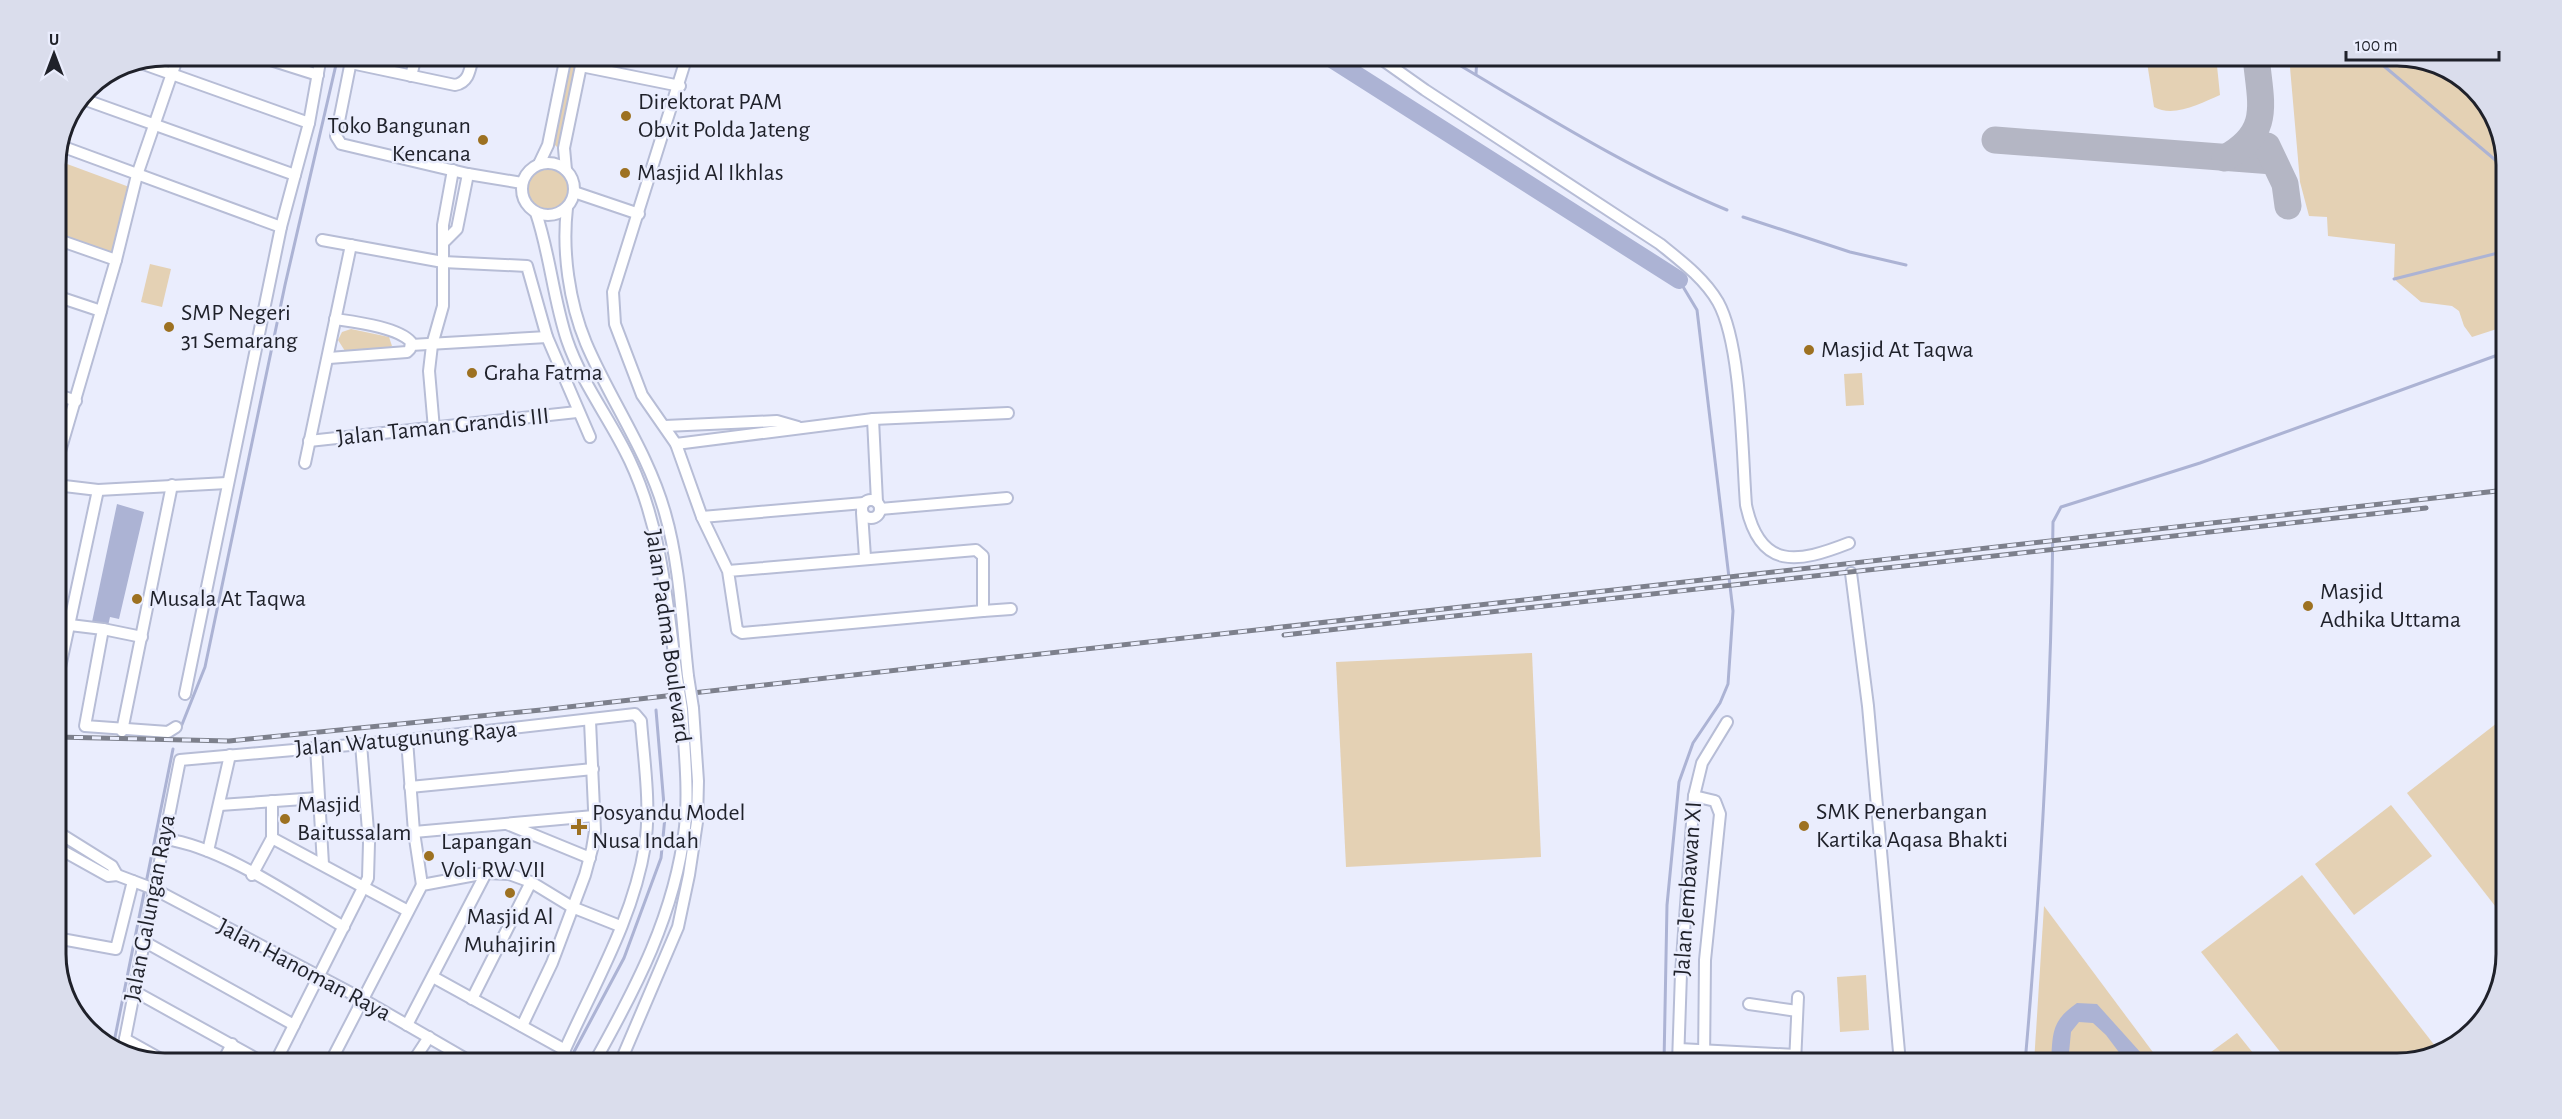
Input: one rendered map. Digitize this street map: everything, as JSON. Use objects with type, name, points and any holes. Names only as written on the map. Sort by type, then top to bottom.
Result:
[{"type":"street","points":[[66,433],[138,175],[174,66]]},
{"type":"street","points":[[290,66],[318,75]]},
{"type":"street","points":[[185,694],[281,227],[309,123],[319,66]]},
{"type":"street","points":[[350,66],[336,136],[341,144],[468,174],[522,183]]},
{"type":"street","points":[[376,66],[456,85],[463,83],[469,75],[471,66]]},
{"type":"street","points":[[411,76],[414,66]]},
{"type":"street","points":[[539,164],[558,164],[571,176],[574,192],[567,208],[552,215],[536,213],[524,200],[522,183],[525,175],[539,164],[548,144],[564,66]]},
{"type":"street","points":[[566,170],[564,148],[581,66]]},
{"type":"street","points":[[602,66],[680,86]]},
{"type":"street","points":[[685,66],[613,292],[612,307],[615,324],[642,395],[676,444],[702,518],[728,571],[737,630],[742,633],[1011,609]]},
{"type":"street","points":[[1391,66],[1660,244],[1688,267],[1712,292],[1725,317],[1736,374],[1746,505],[1749,521],[1758,540],[1767,551],[1779,557],[1792,559],[1826,552],[1849,543]]},
{"type":"street","points":[[151,67],[309,123]]},
{"type":"street","points":[[89,102],[295,175]]},
{"type":"street","points":[[68,148],[281,227]]},
{"type":"street","points":[[434,429],[429,370],[432,345],[443,306],[443,225],[453,170]]},
{"type":"street","points":[[444,241],[457,230],[468,174]]},
{"type":"street","points":[[574,192],[639,214]]},
{"type":"street","points":[[446,208],[460,211]]},
{"type":"street","name":"Jalan Padma Boulevard","points":[[567,208],[564,232],[578,318],[586,343],[644,456],[665,512],[674,556],[682,677]]},
{"type":"street","name":"Jalan Padma Boulevard","points":[[536,213],[568,342],[588,386],[630,460],[649,511],[661,561],[688,708],[698,781],[697,822],[678,927],[624,1053]]},
{"type":"street","points":[[322,240],[443,262],[524,264],[529,271],[547,338],[590,437]]},
{"type":"street","points":[[66,242],[116,260]]},
{"type":"street","points":[[305,463],[329,358],[351,245]]},
{"type":"street","points":[[66,299],[101,311]]},
{"type":"street","points":[[335,319],[372,325],[405,337],[411,345]]},
{"type":"street","points":[[411,345],[547,338]]},
{"type":"street","points":[[329,358],[407,352],[411,345]]},
{"type":"street","points":[[66,398],[76,401]]},
{"type":"street","name":"Jalan Taman Grandis III","points":[[309,441],[578,412]]},
{"type":"street","points":[[676,444],[873,418],[1008,413]]},
{"type":"street","points":[[863,508],[868,518],[875,517],[879,505],[873,418]]},
{"type":"street","points":[[665,426],[777,421],[801,428]]},
{"type":"street","points":[[66,486],[98,490],[227,483]]},
{"type":"street","points":[[122,731],[172,485]]},
{"type":"street","points":[[66,639],[98,490]]},
{"type":"street","points":[[865,557],[863,508],[870,500],[879,505],[1007,498]]},
{"type":"street","points":[[702,518],[863,508]]},
{"type":"street","points":[[728,571],[865,557],[980,552],[984,569],[983,611]]},
{"type":"street","points":[[1851,573],[1873,749],[1899,1053]]},
{"type":"street","points":[[69,625],[142,637]]},
{"type":"street","points":[[103,629],[85,726],[122,731],[168,732],[176,727]]},
{"type":"street","name":"Jalan Padma Boulevard","points":[[600,1053],[666,918],[678,873],[685,825],[688,708]]},
{"type":"street","name":"Jalan Watugunung Raya","points":[[178,762],[183,759],[407,740],[590,721],[635,714],[641,721],[645,843],[638,878],[620,926]]},
{"type":"street","points":[[522,1026],[552,963],[590,858],[594,816],[590,721]]},
{"type":"street","name":"Jalan Jembawan XI","points":[[1679,1053],[1682,952],[1694,796],[1702,763],[1727,722]]},
{"type":"street","points":[[336,1053],[422,885],[414,832],[407,740]]},
{"type":"street","points":[[280,1053],[368,876],[369,843],[361,744]]},
{"type":"street","points":[[316,747],[323,864]]},
{"type":"street","points":[[208,850],[230,756]]},
{"type":"street","name":"Jalan Galungan Raya","points":[[124,1044],[145,942],[152,888],[165,839],[178,762]]},
{"type":"street","points":[[410,787],[593,769]]},
{"type":"street","points":[[1694,796],[1715,801],[1720,814],[1705,960],[1704,1053]]},
{"type":"street","points":[[220,805],[318,798]]},
{"type":"street","points":[[252,875],[272,838],[272,801]]},
{"type":"street","points":[[414,832],[594,816]]},
{"type":"street","points":[[507,824],[590,858]]},
{"type":"street","points":[[66,837],[112,866],[117,875]]},
{"type":"street","points":[[272,838],[408,911]]},
{"type":"street","points":[[165,839],[208,850],[344,927]]},
{"type":"street","name":"Jalan Hanoman Raya","points":[[66,853],[108,876],[117,875],[152,888],[364,1000],[455,1053]]},
{"type":"street","points":[[422,885],[486,873],[509,874],[531,882],[572,907],[620,926],[564,1053]]},
{"type":"street","points":[[407,1025],[486,873]]},
{"type":"street","points":[[66,940],[116,949],[134,881]]},
{"type":"street","points":[[472,999],[531,882]]},
{"type":"street","points":[[145,942],[294,1025]]},
{"type":"street","points":[[433,977],[565,1050]]},
{"type":"street","points":[[134,991],[246,1053]]},
{"type":"street","points":[[1795,1053],[1798,997]]},
{"type":"street","points":[[1749,1004],[1797,1011]]},
{"type":"street","points":[[612,1031],[630,1038]]},
{"type":"street","points":[[419,1053],[429,1037]]},
{"type":"street","points":[[125,1039],[146,1051]]},
{"type":"street","points":[[228,1053],[232,1044]]},
{"type":"street","points":[[1679,1049],[1740,1053]]},
{"type":"shaded area","points":[[569,66],[577,66],[558,148],[553,143]]},
{"type":"shaded area","points":[[2148,66],[2217,66],[2220,95],[2179,110],[2170,111],[2154,107]]},
{"type":"shaded area","points":[[2290,66],[2417,68],[2447,79],[2457,86],[2483,115],[2494,145],[2496,158],[2496,329],[2472,337],[2464,326],[2459,311],[2452,306],[2421,302],[2394,279],[2395,244],[2328,236],[2327,217],[2309,216],[2300,182]]},
{"type":"shaded area","points":[[66,164],[132,188],[114,256],[66,239]]},
{"type":"shaded area","points":[[548,167],[563,173],[569,188],[563,203],[548,209],[533,203],[527,188],[533,173]]},
{"type":"shaded area","points":[[150,264],[171,269],[162,307],[141,302]]},
{"type":"shaded area","points":[[351,329],[389,337],[392,346],[388,349],[345,351],[338,340],[342,332]]},
{"type":"shaded area","points":[[1862,373],[1864,405],[1846,406],[1844,374]]},
{"type":"shaded area","points":[[1532,653],[1541,857],[1346,867],[1336,662]]},
{"type":"shaded area","points":[[2496,724],[2496,907],[2407,793]]},
{"type":"shaded area","points":[[2391,805],[2432,856],[2354,915],[2315,864]]},
{"type":"shaded area","points":[[2302,875],[2435,1046],[2417,1051],[2397,1053],[2281,1053],[2201,952]]},
{"type":"shaded area","points":[[2044,906],[2154,1053],[2035,1053]]},
{"type":"shaded area","points":[[1866,975],[1869,1030],[1840,1032],[1837,977]]},
{"type":"shaded area","points":[[2237,1033],[2253,1053],[2210,1053]]},
{"type":"water","points":[[117,504],[144,512],[119,619],[110,617],[108,626],[92,622]]},
{"type":"water","points":[[2077,1003],[2097,1004],[2141,1053],[2120,1053],[2093,1023],[2079,1022],[2071,1032],[2069,1053],[2052,1053],[2055,1028],[2068,1010]]},
{"type":"waterway","points":[[181,727],[205,667],[285,285],[336,66]]},
{"type":"waterway","points":[[1343,66],[1679,280]]},
{"type":"waterway","points":[[1461,66],[1618,157],[1727,210]]},
{"type":"waterway","points":[[1476,66],[1476,74]]},
{"type":"waterway","points":[[2384,66],[2496,161]]},
{"type":"waterway","points":[[1743,217],[1850,252],[1906,265]]},
{"type":"waterway","points":[[2394,279],[2496,254]]},
{"type":"waterway","points":[[1664,1053],[1667,905],[1679,782],[1693,743],[1720,703],[1728,684],[1733,611],[1697,310],[1679,280]]},
{"type":"waterway","points":[[2026,1053],[2044,793],[2053,522],[2061,507],[2200,463],[2496,356]]},
{"type":"waterway","points":[[573,1053],[624,958],[661,858],[665,817],[656,710]]},
{"type":"waterway","points":[[114,1040],[173,749]]},
{"type":"taxiway","points":[[2225,158],[2251,138],[2257,126],[2261,102],[2257,66]]},
{"type":"taxiway","points":[[1995,140],[2273,161]]},
{"type":"taxiway","points":[[2267,146],[2285,184],[2288,206]]},
{"type":"railway","points":[[66,737],[229,741],[541,710],[2496,491]]},
{"type":"railway","points":[[1284,635],[2426,508]]},
{"type":"place","name":"Direktorat PAM Obvit Polda Jateng","points":[[626,116]]},
{"type":"place","name":"Toko Bangunan Kencana","points":[[483,140]]},
{"type":"place","name":"Masjid Al Ikhlas","points":[[625,173]]},
{"type":"place","name":"SMP Negeri 31 Semarang","points":[[169,327]]},
{"type":"place","name":"Masjid At Taqwa","points":[[1809,350]]},
{"type":"place","name":"Graha Fatma","points":[[472,373]]},
{"type":"place","name":"Musala At Taqwa","points":[[137,599]]},
{"type":"place","name":"Masjid Adhika Uttama","points":[[2308,606]]},
{"type":"place","name":"Masjid Baitussalam","points":[[285,819]]},
{"type":"place","name":"SMK Penerbangan Kartika Aqasa Bhakti","points":[[1804,826]]},
{"type":"place","name":"Posyandu Model Nusa Indah","points":[[579,827]]},
{"type":"place","name":"Lapangan Voli RW VII","points":[[429,856]]},
{"type":"place","name":"Masjid Al Muhajirin","points":[[510,893]]}]
